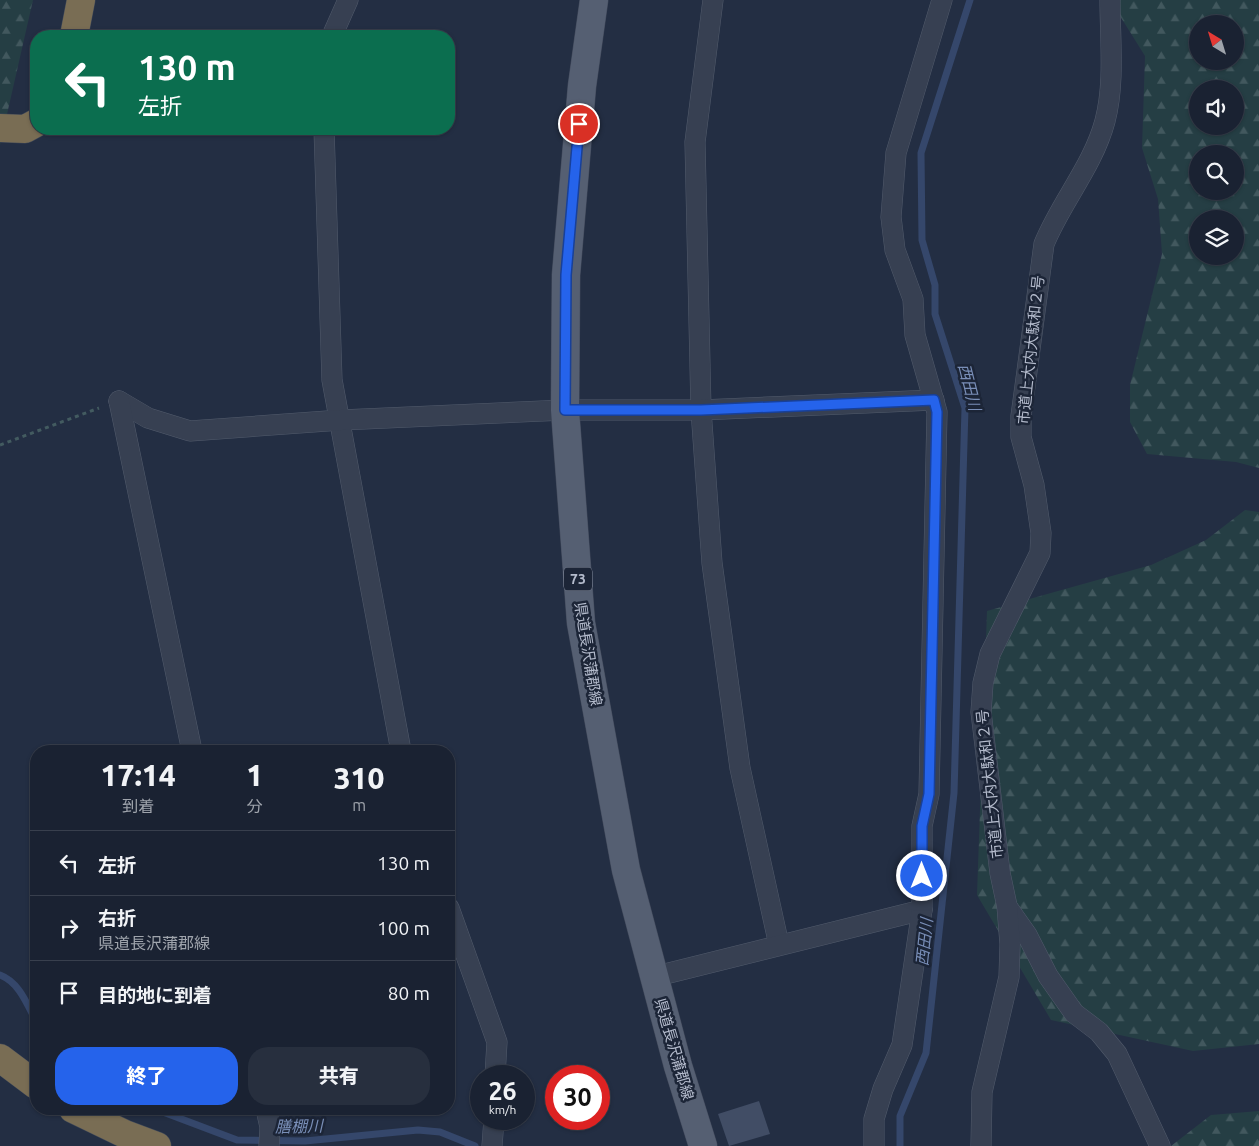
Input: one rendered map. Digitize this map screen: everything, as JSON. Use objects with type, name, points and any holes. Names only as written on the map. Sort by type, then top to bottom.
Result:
[{"type":"highway","points":[[75,30],[81,0]]},
{"type":"highway","points":[[0,128],[25,129],[30,126]]},
{"type":"highway","points":[[0,1058],[30,1080]]},
{"type":"highway","points":[[85,1115],[124,1134],[156,1146]]},
{"type":"main road","name":"県道長沢蒲郡線","points":[[594,0],[582,86],[566,275],[565,410],[581,623],[624,860],[653,977],[703,1146]]},
{"type":"street","points":[[335,30],[348,0]]},
{"type":"street","points":[[713,0],[695,142],[701,410],[712,563],[723,659],[740,768],[779,945]]},
{"type":"street","points":[[874,1146],[874,1120],[883,1089],[902,1045],[922,910],[922,826],[929,794],[930,775],[937,412],[915,335],[913,299],[895,250],[891,217],[896,153],[942,0]]},
{"type":"street","name":"市道上大内大駄和２号","points":[[981,1146],[982,1092],[985,1072],[1009,977],[1007,906],[1000,873],[986,754],[982,712],[983,683],[990,654],[1040,553],[1040,512],[1022,437],[1021,416],[1044,244],[1084,171],[1105,122],[1110,82],[1110,0]]},
{"type":"street","points":[[324,135],[332,380],[341,420],[400,745]]},
{"type":"street","points":[[118,401],[148,418],[190,431],[341,420],[565,410],[701,410],[934,400]]},
{"type":"street","points":[[118,401],[191,745]]},
{"type":"street","points":[[1007,906],[1027,936],[1048,976],[1074,1013],[1099,1032],[1117,1054],[1160,1146]]},
{"type":"street","points":[[653,977],[922,910]]},
{"type":"street","points":[[455,925],[497,1042],[496,1065]]},
{"type":"path","points":[[0,444],[42,427],[118,401]]},
{"type":"green space","points":[[0,0],[33,0],[0,145]]},
{"type":"green space","points":[[1110,0],[1259,0],[1259,468],[1236,462],[1147,454],[1130,422],[1130,385],[1162,254],[1158,199],[1142,148],[1145,56]]},
{"type":"green space","points":[[1245,510],[1259,512],[1259,1044],[1193,1051],[1051,1020],[977,895],[987,611],[1151,565],[1206,540]]},
{"type":"green space","points":[[1259,1111],[1259,1146],[1171,1146],[1211,1115]]},
{"type":"building","points":[[759,1101],[770,1134],[729,1146],[718,1114]]},
{"type":"waterway","name":"西田川","points":[[900,1146],[900,1116],[926,1053],[954,793],[965,408],[935,314],[935,285],[922,240],[921,153],[970,0]]},
{"type":"waterway","name":"膳棚川","points":[[0,975],[7,978],[17,988],[30,1009]]},
{"type":"waterway","name":"膳棚川","points":[[171,1115],[237,1140],[305,1141],[418,1130],[440,1132],[475,1146]]},
{"type":"route","points":[[579,124],[566,275],[565,410],[701,410],[934,400],[937,412],[929,794],[922,826],[922,876]]}]
